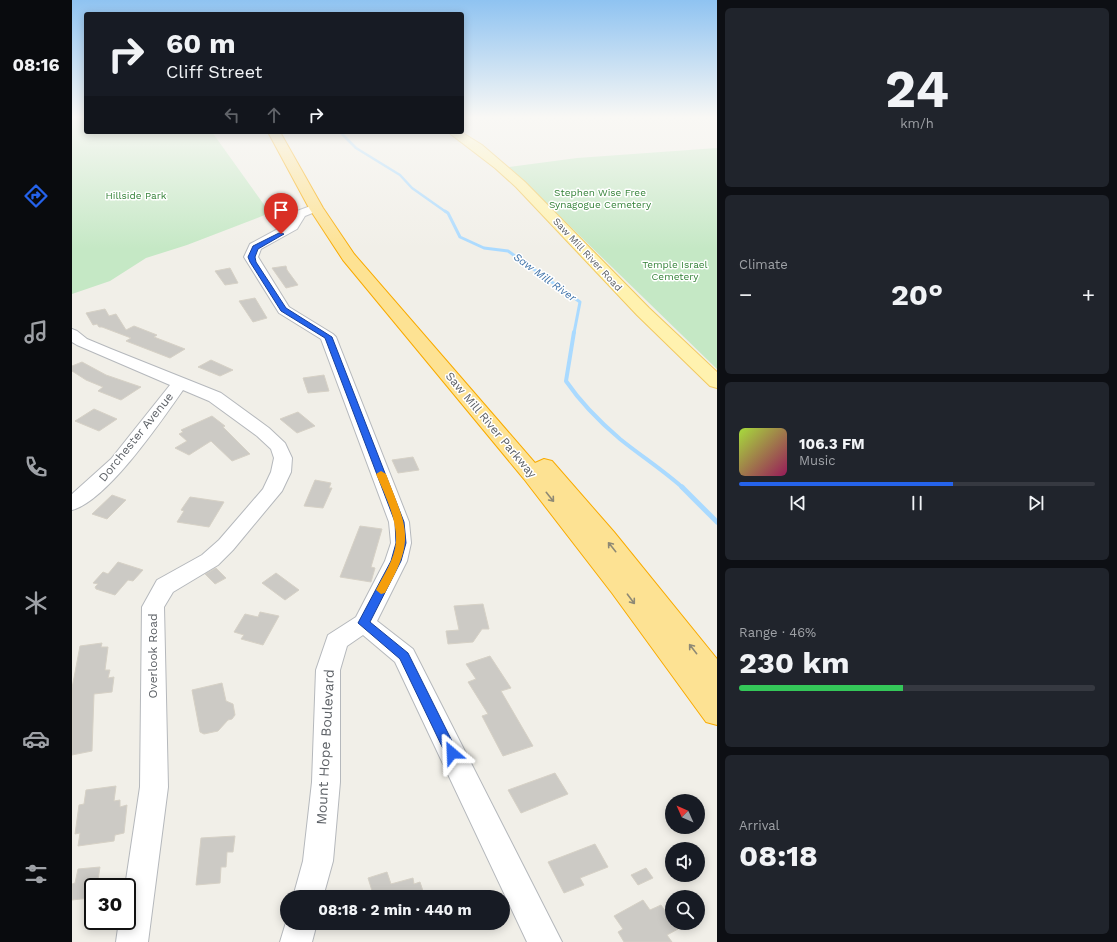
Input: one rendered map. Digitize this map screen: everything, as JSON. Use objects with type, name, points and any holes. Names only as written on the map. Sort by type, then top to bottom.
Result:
[{"type":"highway","name":"Saw Mill River Parkway","points":[[290,161],[337,242],[360,272],[532,474],[616,580],[717,713]]},
{"type":"highway","name":"Saw Mill River Parkway","points":[[301,161],[331,213],[360,255],[548,470],[717,680]]},
{"type":"main road","name":"Saw Mill River Road","points":[[494,161],[520,184],[620,288],[717,382]]},
{"type":"street","points":[[316,208],[301,214],[293,226],[255,248],[251,257],[284,310],[328,337],[399,522],[401,543],[396,561],[364,623],[404,656],[540,934],[546,942]]},
{"type":"street","name":"Overlook Road","points":[[75,341],[215,397],[264,432],[279,447],[283,458],[280,472],[272,491],[226,545],[210,560],[165,586],[153,606],[154,787],[132,942]]},
{"type":"street","name":"Dorchester Avenue","points":[[72,504],[103,479],[138,439],[180,383]]},
{"type":"street","name":"Mount Hope Boulevard","points":[[310,890],[318,861],[326,782],[328,670],[336,641],[364,623]]},
{"type":"street","points":[[296,942],[299,930]]},
{"type":"green space","name":"Hillside Park","points":[[72,161],[233,161],[270,213],[187,245],[146,258],[110,281],[72,294]]},
{"type":"green space","points":[[555,161],[717,161],[717,369],[509,167]]},
{"type":"building","points":[[286,266],[287,270],[298,285],[286,288],[272,268]]},
{"type":"building","points":[[230,268],[238,283],[225,285],[215,271]]},
{"type":"building","points":[[255,298],[267,318],[253,322],[239,301]]},
{"type":"building","points":[[105,309],[109,316],[116,314],[126,330],[134,326],[157,335],[154,337],[185,349],[170,358],[126,341],[131,338],[99,327],[97,324],[93,325],[86,313]]},
{"type":"building","points":[[211,360],[233,370],[220,376],[198,367]]},
{"type":"building","points":[[82,362],[106,375],[141,387],[121,400],[98,391],[103,387],[86,380],[72,371],[72,366]]},
{"type":"building","points":[[324,375],[329,391],[308,393],[303,378]]},
{"type":"building","points":[[94,409],[117,419],[99,431],[75,421]]},
{"type":"building","points":[[298,412],[315,426],[297,433],[280,419]]},
{"type":"building","points":[[212,416],[225,426],[223,427],[250,454],[232,461],[211,441],[189,455],[175,448],[187,441],[179,434],[183,432],[181,430]]},
{"type":"building","points":[[413,457],[419,470],[398,473],[392,460]]},
{"type":"building","points":[[315,480],[331,483],[329,488],[332,488],[323,508],[304,506]]},
{"type":"building","points":[[112,495],[126,500],[107,519],[92,514]]},
{"type":"building","points":[[190,497],[224,502],[209,527],[177,522],[184,511],[181,510]]},
{"type":"building","points":[[360,526],[382,529],[371,567],[375,568],[371,582],[340,577]]},
{"type":"building","points":[[118,562],[143,570],[133,581],[128,580],[115,595],[96,589],[95,587],[98,584],[93,583],[103,572],[108,574]]},
{"type":"building","points":[[216,568],[226,578],[215,584],[205,574]]},
{"type":"building","points":[[276,573],[299,590],[285,600],[262,583]]},
{"type":"building","points":[[483,604],[489,629],[482,629],[473,642],[448,644],[446,631],[459,630],[454,606]]},
{"type":"building","points":[[260,612],[279,616],[263,645],[241,639],[244,635],[234,632],[245,614],[258,617]]},
{"type":"building","points":[[102,643],[101,647],[108,647],[105,670],[110,670],[108,678],[114,677],[112,692],[94,694],[92,751],[72,755],[72,688],[80,646]]},
{"type":"building","points":[[490,656],[511,688],[501,691],[533,746],[503,756],[482,716],[488,714],[468,682],[476,679],[466,664]]},
{"type":"building","points":[[222,683],[226,701],[233,704],[235,715],[218,731],[204,734],[200,732],[192,690]]},
{"type":"building","points":[[555,773],[568,794],[521,813],[508,790]]},
{"type":"building","points":[[116,786],[114,801],[120,800],[120,807],[127,805],[124,833],[115,835],[114,841],[78,846],[80,833],[75,834],[79,805],[84,804],[86,790]]},
{"type":"building","points":[[235,836],[233,852],[227,852],[226,867],[221,867],[220,883],[196,885],[201,838]]},
{"type":"building","points":[[595,844],[608,867],[580,878],[584,885],[564,893],[548,862]]},
{"type":"building","points":[[100,867],[98,878],[84,878],[84,899],[72,900],[72,884],[75,883],[78,869]]},
{"type":"building","points":[[646,868],[653,878],[638,885],[631,875]]},
{"type":"building","points":[[387,872],[391,884],[413,878],[414,884],[420,882],[423,890],[372,890],[368,878]]},
{"type":"building","points":[[643,900],[650,910],[661,905],[665,911],[665,930],[676,930],[667,935],[672,942],[624,942],[618,932],[623,929],[614,916]]},
{"type":"waterway","name":"Saw Mill River","points":[[377,161],[400,175],[412,188],[446,212]]},
{"type":"waterway","name":"Saw Mill River","points":[[445,211],[448,213],[460,237],[484,248],[508,251],[580,302],[574,333]]},
{"type":"waterway","name":"Saw Mill River","points":[[574,332],[566,381],[584,405],[605,426],[683,488]]},
{"type":"waterway","name":"Saw Mill River","points":[[683,488],[717,522]]},
{"type":"slow traffic","points":[[381,474],[399,522],[401,543],[396,561],[381,590]]},
{"type":"route","points":[[281,234],[252,251],[251,257],[253,262],[284,310],[311,325],[328,337],[332,345],[335,359],[352,397],[399,522],[401,543],[396,561],[364,623],[404,656],[452,753]]},
{"type":"park label","name":"Stephen Wise Free Synagogue Cemetery","points":[[600,198]]},
{"type":"park label","name":"Temple Israel Cemetery","points":[[675,270]]}]
